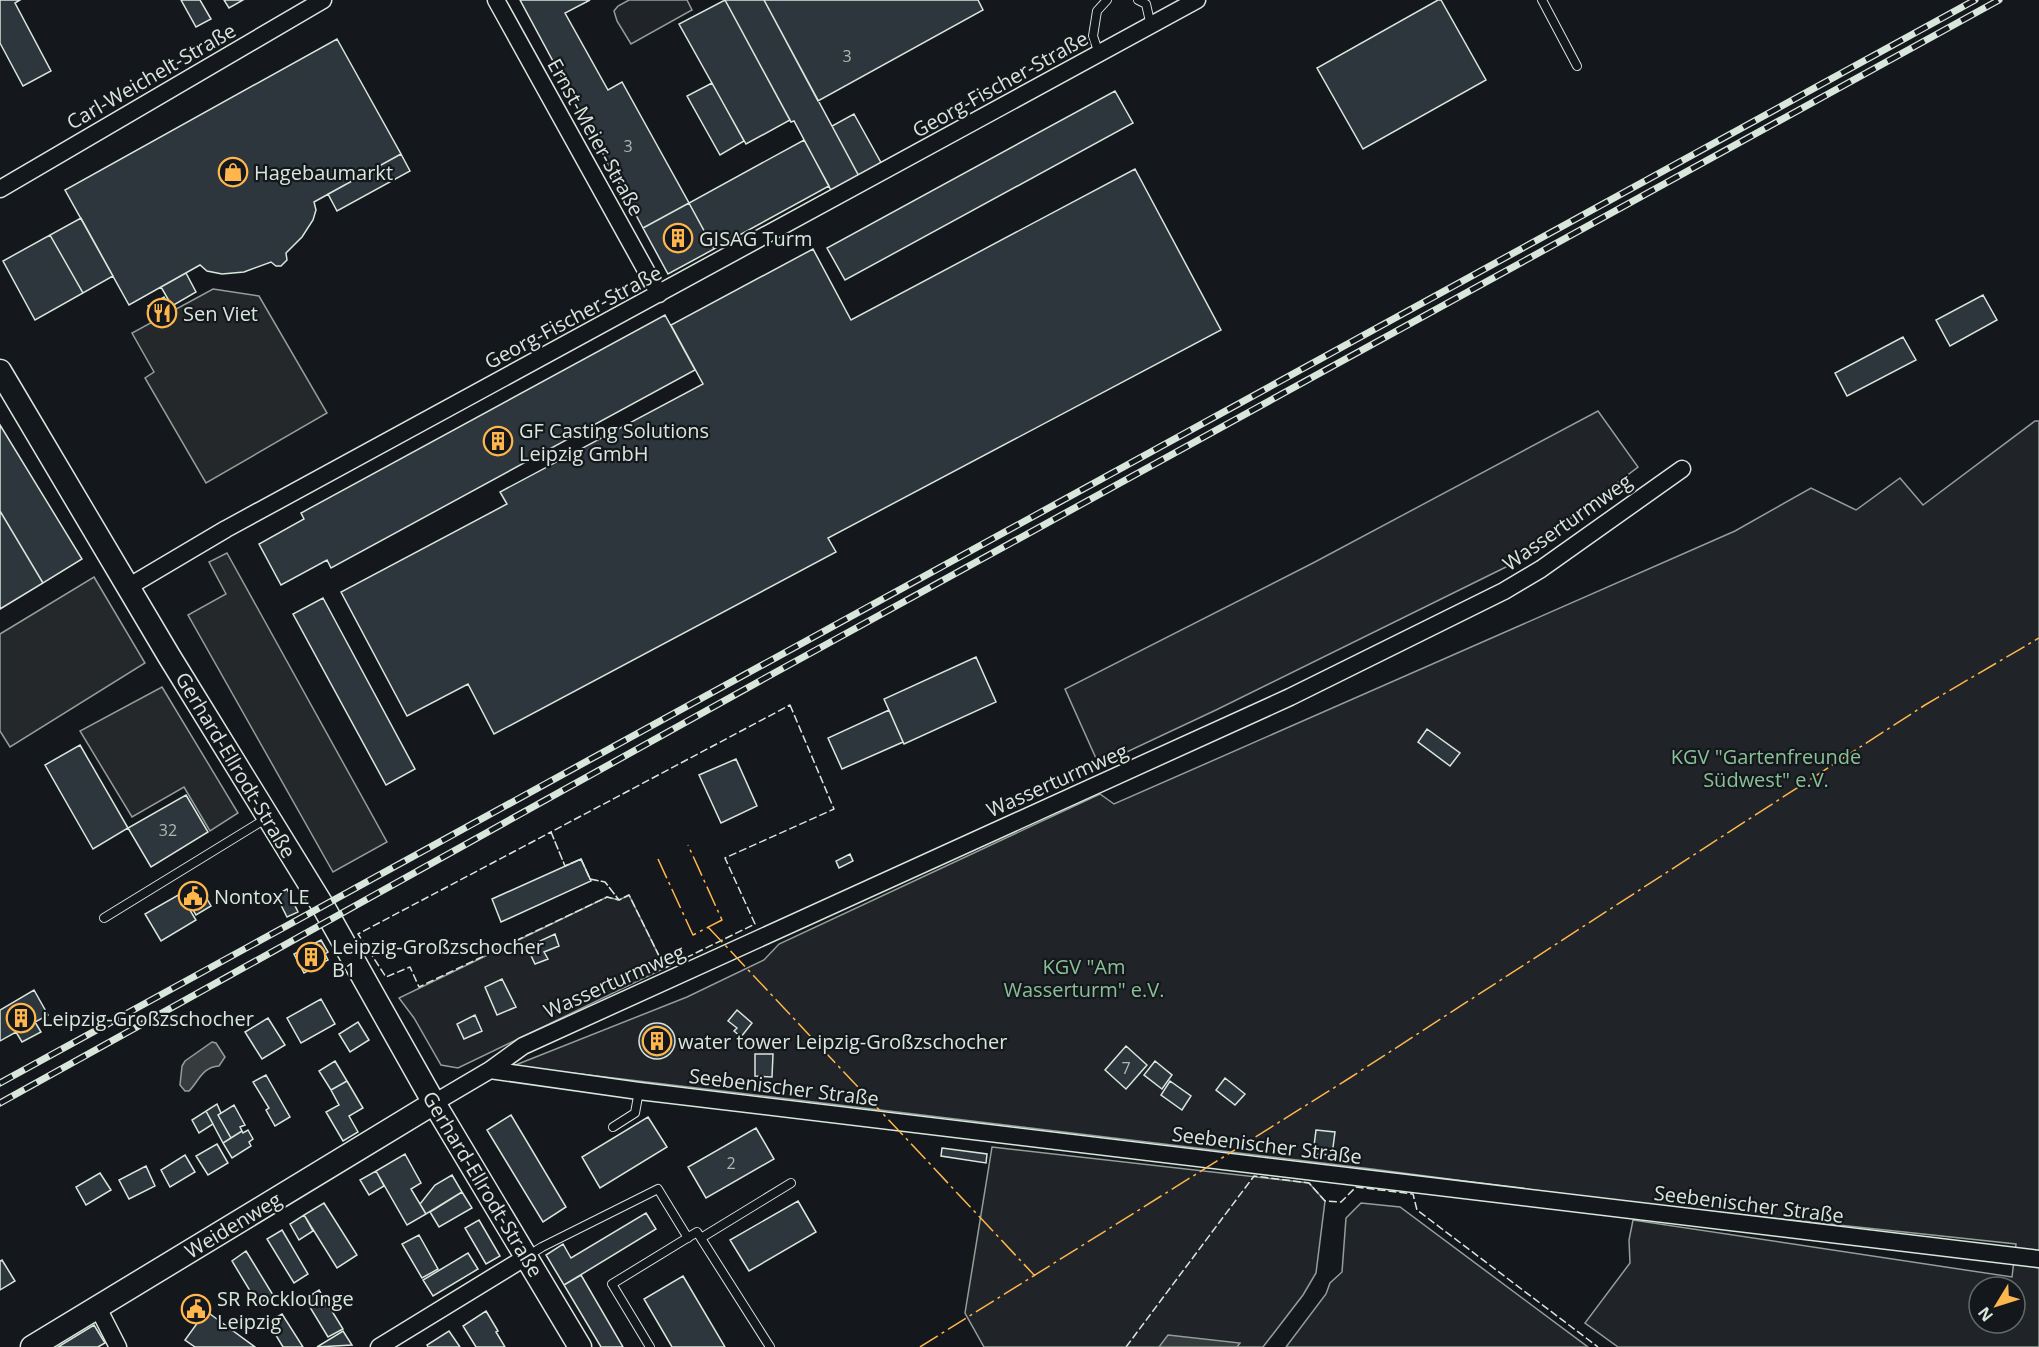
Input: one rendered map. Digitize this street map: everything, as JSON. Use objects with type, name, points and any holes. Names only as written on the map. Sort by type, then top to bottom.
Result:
[{"type":"main road","name":"Gerhard-Ellrodt-Straße","points":[[0,371],[267,818],[323,906],[434,1103],[580,1347]]},
{"type":"main road","name":"Weidenweg","points":[[32,1347],[434,1103]]},
{"type":"street","name":"Carl-Weichelt-Straße","points":[[0,189],[323,0]]},
{"type":"street","name":"Ernst-Meier-Straße","points":[[496,0],[659,294]]},
{"type":"street","name":"Georg-Fischer-Straße","points":[[128,587],[226,529],[1197,0]]},
{"type":"street","name":"Wasserturmweg","points":[[434,1103],[490,1070],[523,1046],[1290,697],[1504,591],[1541,569],[1682,469]]},
{"type":"street","name":"Seebenischer Straße","points":[[490,1070],[639,1091],[2039,1259]]},
{"type":"street","points":[[379,1347],[526,1257]]},
{"type":"street","points":[[98,1308],[118,1347]]},
{"type":"lane","points":[[1099,54],[1093,36],[1097,11],[1107,0]]},
{"type":"lane","points":[[1138,0],[1146,4],[1150,26]]},
{"type":"lane","points":[[1542,0],[1577,66]]},
{"type":"lane","points":[[104,918],[267,818]]},
{"type":"lane","points":[[613,1127],[636,1113],[639,1091]]},
{"type":"lane","points":[[701,1238],[791,1183]]},
{"type":"lane","points":[[526,1257],[658,1189],[688,1238]]},
{"type":"lane","points":[[650,1347],[612,1284],[697,1232],[770,1347]]},
{"type":"green space","points":[[629,0],[687,0],[692,10],[631,44],[617,21],[614,11]]},
{"type":"green space","points":[[1598,411],[1638,467],[1508,566],[1099,765],[1065,689],[1313,563]]},
{"type":"green space","points":[[2035,421],[2039,421],[2039,1347],[1618,1347],[1585,1323],[1630,1263],[1629,1240],[1633,1220],[1999,1275],[1967,1275],[1967,1335],[2027,1335],[2027,1275],[2012,1275],[2016,1244],[1634,1203],[1372,1169],[513,1066],[687,997],[764,960],[779,944],[1100,794],[1114,804],[1735,531],[1811,488],[1856,510],[1900,478],[1923,505]]},
{"type":"green space","points":[[629,895],[665,968],[458,1068],[441,1065],[414,1018],[399,998],[607,897],[619,900]]},
{"type":"green space","points":[[992,1147],[1309,1183],[1325,1201],[1316,1273],[1303,1295],[1263,1347],[984,1347],[965,1313]]},
{"type":"green space","points":[[1361,1203],[1400,1207],[1588,1347],[1286,1347],[1326,1294],[1330,1283],[1342,1272],[1346,1218]]},
{"type":"shaded area","points":[[213,289],[259,296],[327,413],[206,483],[145,378],[154,372],[132,333]]},
{"type":"shaded area","points":[[227,553],[387,842],[333,872],[188,615],[226,594],[209,562]]},
{"type":"shaded area","points":[[94,577],[145,663],[10,747],[0,731],[0,634]]},
{"type":"shaded area","points":[[162,687],[238,813],[210,831],[184,787],[132,817],[80,731]]},
{"type":"shaded area","points":[[212,1042],[216,1043],[225,1057],[219,1066],[209,1069],[189,1091],[185,1091],[180,1085],[182,1066],[185,1061]]},
{"type":"shaded area","points":[[1168,1335],[1240,1343],[1237,1347],[1159,1347]]},
{"type":"building","points":[[0,0],[20,0],[15,3],[51,71],[23,86],[0,43]]},
{"type":"building","points":[[181,0],[200,0],[211,19],[196,27]]},
{"type":"building","points":[[224,0],[243,0],[229,8]]},
{"type":"building","points":[[520,0],[590,0],[565,13],[608,90],[622,82],[689,203],[643,228]]},
{"type":"building","points":[[725,0],[764,0],[861,180],[833,194]]},
{"type":"building","points":[[725,0],[790,120],[746,144],[679,24]]},
{"type":"building","points":[[764,0],[978,0],[983,10],[818,101]]},
{"type":"building","points":[[1441,0],[1486,80],[1363,149],[1317,68]]},
{"type":"building","name":"Hagebaumarkt","points":[[337,39],[401,154],[314,202],[316,210],[313,220],[302,237],[286,253],[287,260],[281,266],[276,266],[271,262],[244,272],[222,274],[207,271],[200,265],[129,305],[65,190]]},
{"type":"building","points":[[712,83],[744,141],[720,155],[687,96]]},
{"type":"building","points":[[1115,91],[1133,123],[845,280],[827,248]]},
{"type":"building","points":[[854,114],[884,168],[861,180],[832,126]]},
{"type":"building","points":[[804,140],[829,186],[714,249],[689,203]]},
{"type":"building","points":[[401,154],[410,171],[337,211],[328,194]]},
{"type":"building","points":[[1135,169],[1221,330],[828,538],[836,552],[494,734],[468,684],[407,716],[341,592],[507,504],[500,492],[703,384],[671,325],[813,249],[851,320]]},
{"type":"building","name":"GISAG Turm","points":[[689,203],[714,249],[668,274],[643,228]]},
{"type":"building","points":[[81,218],[113,276],[83,293],[50,235]]},
{"type":"building","points":[[50,235],[83,293],[35,320],[3,261]]},
{"type":"building","points":[[186,273],[196,292],[172,306],[161,287]]},
{"type":"building","points":[[1983,295],[1997,320],[1950,346],[1936,320]]},
{"type":"building","points":[[164,297],[173,314],[169,317],[159,300]]},
{"type":"building","points":[[159,300],[169,317],[158,323],[148,306]]},
{"type":"building","name":"GF Casting Solutions Leipzig GmbH","points":[[665,315],[695,370],[331,568],[327,560],[281,585],[259,544],[304,519],[301,513]]},
{"type":"building","points":[[1903,337],[1916,360],[1847,396],[1835,373]]},
{"type":"building","points":[[0,425],[82,559],[43,583],[0,511]]},
{"type":"building","points":[[0,511],[43,583],[0,609]]},
{"type":"building","points":[[323,598],[415,769],[386,785],[293,614]]},
{"type":"building","points":[[976,657],[996,702],[904,744],[884,699]]},
{"type":"building","points":[[889,710],[903,742],[842,769],[828,738]]},
{"type":"building","points":[[1427,729],[1460,753],[1450,766],[1418,742]]},
{"type":"building","points":[[80,745],[128,828],[93,849],[45,765]]},
{"type":"building","points":[[736,759],[757,806],[721,823],[699,775]]},
{"type":"building","points":[[186,795],[208,832],[151,867],[128,828]]},
{"type":"building","points":[[850,854],[853,861],[839,868],[836,861]]},
{"type":"building","points":[[581,859],[591,881],[501,922],[492,899]]},
{"type":"building","points":[[199,885],[211,906],[196,915],[184,894]]},
{"type":"building","points":[[287,889],[298,912],[287,917],[276,895]]},
{"type":"building","points":[[180,894],[196,920],[161,941],[145,914]]},
{"type":"building","points":[[555,934],[559,946],[544,952],[548,959],[535,964],[527,947]]},
{"type":"building","name":"Leipzig-Großzschocher B1","points":[[321,940],[328,952],[325,954],[328,960],[304,973],[294,954]]},
{"type":"building","points":[[502,979],[516,1007],[497,1015],[485,987]]},
{"type":"building","name":"Leipzig-Großzschocher","points":[[34,990],[48,1015],[35,1022],[41,1032],[22,1042],[16,1032],[0,1041],[0,1010]]},
{"type":"building","points":[[321,999],[335,1024],[301,1043],[287,1018]]},
{"type":"building","points":[[737,1010],[752,1023],[741,1037],[734,1031],[737,1028],[728,1021]]},
{"type":"building","points":[[475,1015],[482,1031],[464,1039],[457,1024]]},
{"type":"building","points":[[268,1018],[285,1045],[262,1059],[245,1032]]},
{"type":"building","points":[[358,1022],[369,1040],[350,1052],[339,1034]]},
{"type":"building","name":"water tower Leipzig-Großzschocher","points":[[657,1023],[670,1028],[675,1041],[670,1054],[657,1059],[644,1054],[639,1041],[644,1028]]},
{"type":"building","points":[[1126,1046],[1147,1065],[1126,1089],[1105,1070]]},
{"type":"building","points":[[755,1054],[773,1054],[772,1077],[755,1076]]},
{"type":"building","points":[[335,1061],[347,1081],[331,1090],[319,1071]]},
{"type":"building","points":[[1155,1061],[1172,1075],[1162,1089],[1144,1075]]},
{"type":"building","points":[[266,1075],[290,1117],[275,1126],[266,1110],[269,1108],[253,1082]]},
{"type":"building","points":[[1225,1078],[1245,1094],[1235,1105],[1216,1090]]},
{"type":"building","points":[[347,1081],[363,1108],[349,1116],[358,1132],[343,1141],[326,1112],[339,1105],[331,1090]]},
{"type":"building","points":[[1170,1081],[1191,1096],[1182,1110],[1161,1095]]},
{"type":"building","points":[[217,1104],[221,1113],[218,1115],[231,1138],[223,1143],[206,1111]]},
{"type":"building","points":[[234,1105],[245,1125],[240,1127],[242,1131],[231,1138],[218,1115]]},
{"type":"building","points":[[206,1111],[213,1124],[199,1133],[192,1120]]},
{"type":"building","points":[[511,1115],[566,1207],[543,1222],[487,1130]]},
{"type":"building","points":[[648,1117],[667,1147],[600,1188],[582,1157]]},
{"type":"building","points":[[756,1128],[774,1159],[706,1198],[688,1167]]},
{"type":"building","points":[[248,1130],[253,1139],[249,1142],[251,1146],[232,1158],[223,1143],[242,1131],[243,1133]]},
{"type":"building","points":[[1316,1130],[1335,1132],[1332,1155],[1313,1154]]},
{"type":"building","points":[[217,1144],[228,1163],[208,1175],[196,1156]]},
{"type":"building","points":[[942,1148],[987,1154],[986,1163],[941,1156]]},
{"type":"building","points":[[405,1154],[421,1183],[411,1189],[426,1214],[407,1225],[376,1171]]},
{"type":"building","points":[[185,1155],[195,1172],[170,1187],[161,1170]]},
{"type":"building","points":[[146,1166],[155,1186],[129,1199],[119,1180]]},
{"type":"building","points":[[376,1171],[384,1186],[369,1195],[360,1180]]},
{"type":"building","points":[[100,1173],[111,1190],[86,1205],[76,1187]]},
{"type":"building","points":[[452,1175],[462,1192],[426,1214],[420,1204],[435,1185]]},
{"type":"building","points":[[462,1192],[472,1208],[439,1227],[430,1212]]},
{"type":"building","points":[[798,1201],[816,1232],[749,1271],[730,1240]]},
{"type":"building","points":[[324,1203],[357,1255],[337,1268],[304,1215]]},
{"type":"building","points":[[646,1213],[656,1229],[564,1285],[546,1255],[563,1244],[571,1258]]},
{"type":"building","points":[[304,1215],[313,1231],[299,1240],[290,1224]]},
{"type":"building","points":[[479,1220],[500,1256],[486,1264],[465,1228]]},
{"type":"building","points":[[282,1230],[308,1274],[294,1283],[267,1239]]},
{"type":"building","points":[[419,1235],[438,1269],[422,1278],[402,1244]]},
{"type":"building","points":[[246,1251],[273,1295],[258,1304],[232,1261]]},
{"type":"building","points":[[468,1253],[478,1269],[433,1296],[423,1280]]},
{"type":"building","points":[[2,1260],[15,1281],[0,1290],[0,1261]]},
{"type":"building","points":[[581,1275],[623,1347],[601,1347],[564,1285]]},
{"type":"building","points":[[683,1276],[725,1347],[672,1347],[644,1299]]},
{"type":"building","points":[[319,1290],[343,1329],[328,1337],[305,1299]]},
{"type":"building","points":[[206,1311],[255,1347],[195,1347],[185,1340]]},
{"type":"building","points":[[486,1311],[505,1347],[476,1347],[463,1326]]},
{"type":"building","points":[[282,1314],[303,1347],[283,1347],[268,1322]]},
{"type":"building","points":[[94,1325],[105,1343],[98,1347],[58,1347]]},
{"type":"building","points":[[343,1331],[352,1345],[317,1347]]},
{"type":"building","points":[[449,1331],[460,1347],[428,1347],[427,1345]]},
{"type":"railway","points":[[0,1083],[1975,0]]},
{"type":"railway","points":[[0,1103],[767,677],[1999,0]]},
{"type":"fence","points":[[790,705],[834,809],[725,858],[755,924],[665,968],[629,895],[619,900],[605,882],[590,879],[581,859],[565,866],[551,832],[790,705]]},
{"type":"fence","points":[[551,832],[565,866],[581,859],[590,879],[605,882],[619,900],[607,897],[419,987],[410,967],[386,977],[358,934],[551,832]]},
{"type":"fence","points":[[1126,1347],[1254,1176],[1309,1183],[1325,1201],[1341,1202],[1356,1187],[1413,1194],[1417,1210],[1598,1347]]},
{"type":"power","points":[[920,1347],[1348,1079],[1925,705],[2039,638]]},
{"type":"power","points":[[658,859],[693,935],[722,920],[688,845]]},
{"type":"power","points":[[708,927],[1035,1276]]},
{"type":"place","name":"Hagebaumarkt","points":[[233,172]]},
{"type":"place","name":"GISAG Turm","points":[[678,238]]},
{"type":"place","name":"Sen Viet","points":[[162,313]]},
{"type":"place","name":"GF Casting Solutions Leipzig GmbH","points":[[498,441]]},
{"type":"place","name":"Nontox LE","points":[[193,896]]},
{"type":"place","name":"Leipzig-Großzschocher B1","points":[[311,957]]},
{"type":"place","name":"Leipzig-Großzschocher","points":[[21,1018]]},
{"type":"place","name":"water tower Leipzig-Großzschocher","points":[[657,1041]]},
{"type":"place","name":"SR Rocklounge Leipzig","points":[[196,1309]]},
{"type":"park label","name":"KGV \"Gartenfreunde Südwest\" e.V.","points":[[1766,768]]},
{"type":"park label","name":"KGV \"Am Wasserturm\" e.V.","points":[[1084,978]]}]
